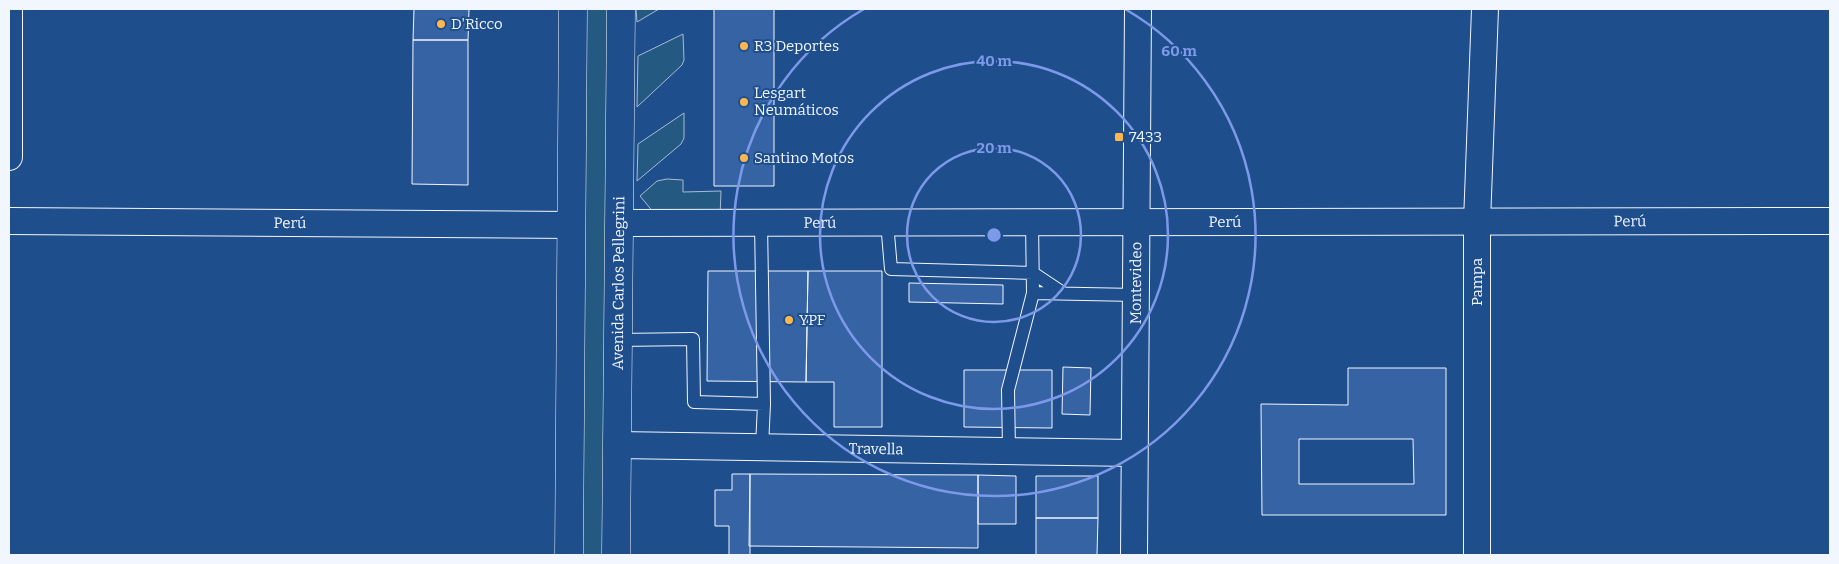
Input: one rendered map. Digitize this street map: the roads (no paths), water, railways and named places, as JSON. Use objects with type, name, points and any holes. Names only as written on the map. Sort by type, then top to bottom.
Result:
[{"type":"main road","points":[[569,555],[573,9]]},
{"type":"main road","name":"Avenida Carlos Pellegrini","points":[[616,555],[621,9]]},
{"type":"street","points":[[9,9],[9,157]]},
{"type":"street","name":"Montevideo","points":[[1134,555],[1138,9]]},
{"type":"street","name":"Pampa","points":[[1477,555],[1477,222],[1484,9]]},
{"type":"street","name":"Perú","points":[[619,223],[1830,221]]},
{"type":"street","name":"Perú","points":[[9,222],[571,225]]},
{"type":"street","name":"Travella","points":[[617,445],[1134,453]]},
{"type":"lane","points":[[761,222],[764,404],[762,447]]},
{"type":"lane","points":[[887,222],[891,269],[1033,273],[1063,293]]},
{"type":"lane","points":[[1008,451],[1008,390],[1033,293],[1032,222]]},
{"type":"lane","points":[[1033,293],[1136,295]]},
{"type":"lane","points":[[618,340],[694,339],[694,402],[764,404]]},
{"type":"place","name":"D'Ricco","points":[[441,24]]},
{"type":"place","name":"R3 Deportes","points":[[744,46]]},
{"type":"place","name":"Lesgart Neumáticos","points":[[744,102]]},
{"type":"place","name":"7433","points":[[1119,137]]},
{"type":"place","name":"Santino Motos","points":[[744,158]]},
{"type":"place","name":"YPF","points":[[789,320]]}]
